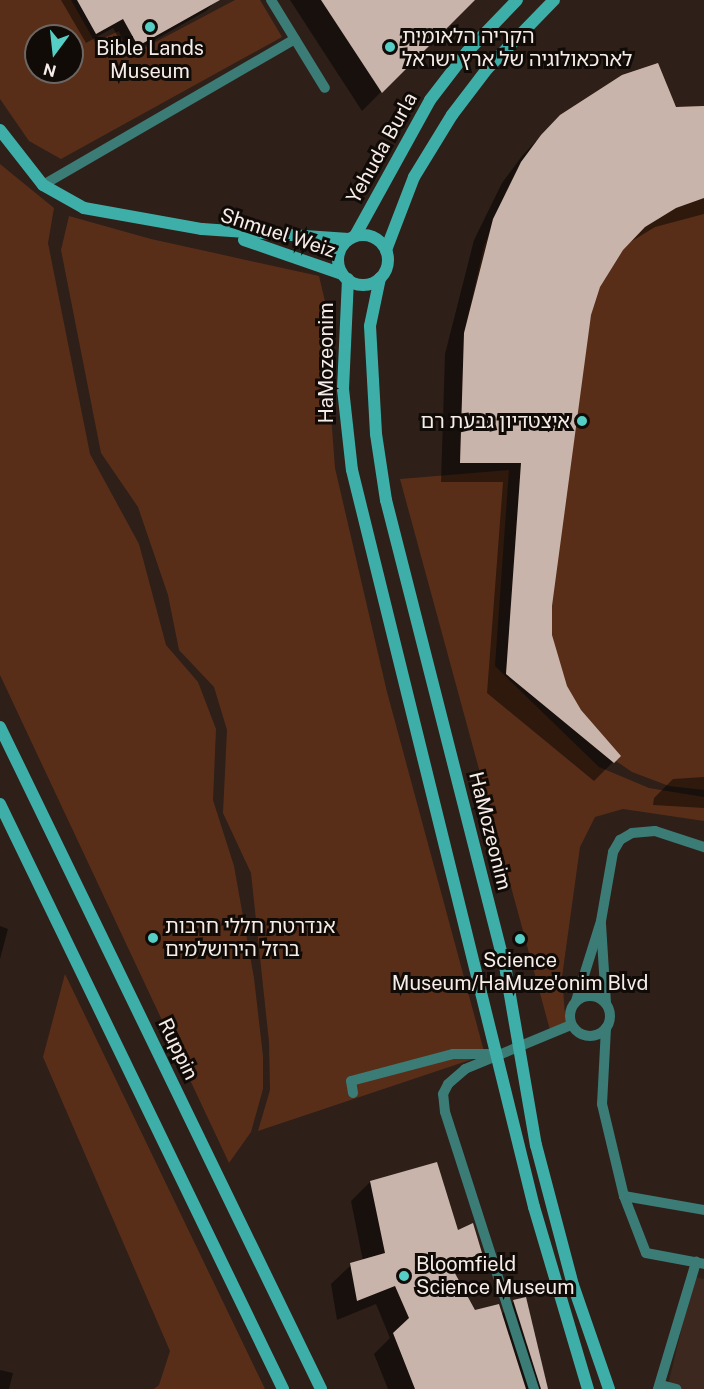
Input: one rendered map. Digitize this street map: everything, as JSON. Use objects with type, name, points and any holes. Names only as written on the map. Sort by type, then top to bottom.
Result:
[{"type":"street","name":"Yehuda Burla","points":[[352,238],[430,100],[467,52],[518,0]]},
{"type":"street","points":[[386,250],[369,236],[352,238],[338,258],[345,277],[361,285],[380,278],[387,264],[386,250],[414,177],[452,115],[487,69],[554,0]]},
{"type":"street","name":"Shmuel Weiz","points":[[0,130],[43,185],[84,208],[202,229],[258,243],[345,277]]},
{"type":"street","name":"Shmuel Weiz","points":[[202,229],[352,238]]},
{"type":"street","name":"HaMozeonim","points":[[345,277],[343,389],[352,470],[496,1054],[563,1313],[588,1389]]},
{"type":"street","name":"HaMozeonim","points":[[380,278],[370,326],[376,434],[386,500],[506,972],[536,1145],[573,1286],[609,1389]]},
{"type":"street","name":"Ruppin","points":[[0,727],[321,1389]]},
{"type":"street","points":[[0,804],[283,1389]]},
{"type":"lane","points":[[271,0],[325,88]]},
{"type":"lane","points":[[43,185],[295,39]]},
{"type":"lane","points":[[676,1389],[659,1387],[700,1263],[646,1253],[624,1196],[602,1104],[606,1028],[610,1016],[606,1003],[601,921],[606,878],[620,840],[632,833],[655,831],[704,847]]},
{"type":"lane","points":[[601,921],[576,1000],[569,1012],[571,1025],[588,1036],[606,1028]]},
{"type":"lane","points":[[576,1000],[588,995],[606,1003]]},
{"type":"lane","points":[[353,1093],[351,1081],[434,1058],[496,1054],[519,1048],[571,1025]]},
{"type":"lane","points":[[496,1054],[458,1074],[444,1089],[442,1100],[534,1389]]},
{"type":"lane","points":[[624,1196],[704,1210]]},
{"type":"shaded area","points":[[0,0],[71,0],[95,42],[119,31],[129,56],[235,0],[260,0],[282,37],[61,159],[29,141],[0,99]]},
{"type":"shaded area","name":"איצטדיון גבעת רם","points":[[658,63],[676,107],[704,106],[704,790],[669,786],[632,772],[594,746],[506,674],[521,463],[460,463],[464,333],[484,246],[506,191],[521,162],[560,115],[622,75]]},
{"type":"shaded area","points":[[0,164],[54,208],[48,243],[90,454],[139,544],[166,645],[198,682],[216,729],[213,800],[234,866],[254,978],[263,1056],[263,1089],[251,1132],[229,1163],[0,675]]},
{"type":"shaded area","points":[[69,216],[151,239],[319,276],[328,314],[326,348],[335,468],[387,692],[485,1055],[258,1131],[270,1090],[269,1042],[251,873],[223,813],[227,730],[214,687],[179,650],[168,595],[138,507],[101,453],[61,250]]},
{"type":"shaded area","points":[[509,470],[495,666],[599,767],[649,788],[704,797],[704,821],[623,809],[595,817],[580,847],[562,977],[566,1027],[550,1030],[400,479]]},
{"type":"shaded area","points":[[65,974],[265,1389],[154,1389],[159,1385],[170,1351],[43,1057]]},
{"type":"shaded area","points":[[694,1277],[704,1279],[704,1389],[667,1389]]},
{"type":"building","name":"Bible Lands Museum","points":[[77,0],[220,0],[138,46],[123,19],[96,34]]},
{"type":"building","name":"הקריה הלאומית לארכאולוגיה של ארץ ישראל","points":[[321,0],[475,0],[382,93]]},
{"type":"building","points":[[658,63],[676,107],[704,106],[704,198],[676,208],[645,227],[623,250],[600,287],[591,315],[552,606],[552,635],[567,686],[581,710],[621,756],[614,763],[506,674],[521,463],[460,463],[464,333],[493,219],[521,162],[541,135],[560,115],[622,75]]},
{"type":"building","name":"Bloomfield Science Museum","points":[[437,1162],[458,1230],[473,1223],[482,1253],[451,1266],[475,1310],[499,1304],[526,1389],[415,1389],[393,1333],[409,1318],[395,1286],[357,1301],[350,1263],[385,1253],[370,1181]]},
{"type":"building","points":[[526,1297],[548,1389],[541,1389],[513,1300]]},
{"type":"place","name":"Bible Lands Museum","points":[[150,27]]},
{"type":"place","name":"הקריה הלאומית לארכאולוגיה של ארץ ישראל","points":[[390,47]]},
{"type":"place","name":"איצטדיון גבעת רם","points":[[582,421]]},
{"type":"place","name":"אנדרטת חללי חרבות ברזל הירושלמים","points":[[153,938]]},
{"type":"place","name":"Science Museum/HaMuze'onim Blvd","points":[[520,939]]},
{"type":"place","name":"Bloomfield Science Museum","points":[[404,1276]]}]
